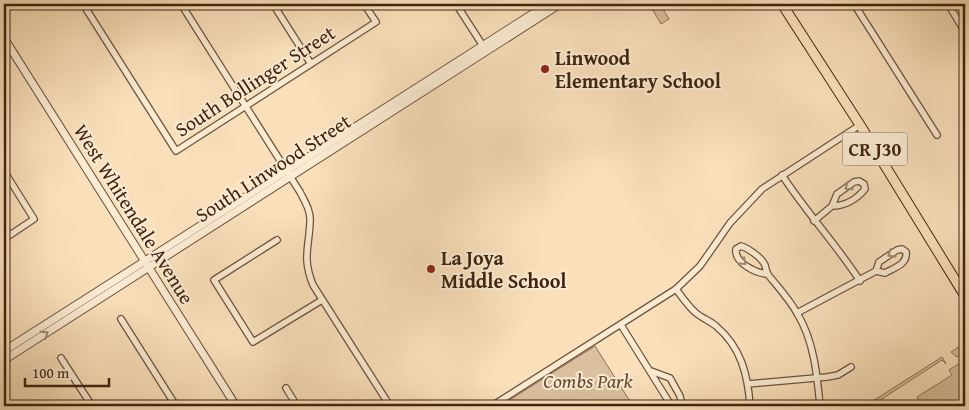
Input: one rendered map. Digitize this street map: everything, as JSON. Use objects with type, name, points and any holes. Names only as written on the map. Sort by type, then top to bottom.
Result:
[{"type":"main road","name":"CR J30","points":[[782,4],[860,125],[965,296]]},
{"type":"street","name":"South Bollinger Street","points":[[83,4],[176,151],[376,22],[364,4]]},
{"type":"street","points":[[181,4],[246,106],[308,209],[310,221],[306,265],[313,285],[390,406]]},
{"type":"street","points":[[272,4],[311,64]]},
{"type":"street","points":[[456,4],[485,48]]},
{"type":"street","points":[[518,30],[547,8],[548,4]]},
{"type":"street","name":"South Linwood Street","points":[[288,174],[374,124],[548,4]]},
{"type":"street","name":"South Linwood Street","points":[[4,351],[147,264],[288,174],[420,86],[560,4]]},
{"type":"street","points":[[854,4],[937,135]]},
{"type":"street","points":[[948,4],[965,32]]},
{"type":"street","name":"West Whitendale Avenue","points":[[4,38],[236,406]]},
{"type":"street","points":[[374,124],[376,118],[412,94],[420,86]]},
{"type":"street","points":[[492,406],[676,289],[700,266],[730,224],[748,202],[762,189],[860,125]]},
{"type":"street","points":[[4,171],[34,219],[4,239]]},
{"type":"street","points":[[782,175],[860,281]]},
{"type":"street","points":[[814,221],[832,206],[837,194],[854,182],[859,181],[864,184],[865,189],[862,193],[844,205],[832,206]]},
{"type":"street","points":[[278,240],[214,280],[253,342],[322,300]]},
{"type":"street","points":[[767,274],[759,273],[748,267],[738,258],[736,249],[741,246],[745,247],[762,261],[767,274],[776,283],[797,313],[811,346],[820,406]]},
{"type":"street","points":[[797,313],[876,271],[879,262],[897,250],[902,249],[906,252],[907,258],[905,262],[885,273],[876,271]]},
{"type":"street","name":"South Linwood Street","points":[[4,360],[147,264]]},
{"type":"street","points":[[676,289],[696,313],[716,326],[729,339],[746,373],[750,406]]},
{"type":"street","points":[[121,319],[176,406]]},
{"type":"street","points":[[621,325],[669,402],[672,405],[678,405],[681,401],[680,396],[670,378],[651,371]]},
{"type":"street","points":[[61,358],[92,406]]},
{"type":"street","points":[[748,384],[838,375],[851,367]]},
{"type":"street","points":[[286,388],[297,406]]},
{"type":"street","points":[[4,400],[8,406]]},
{"type":"green space","points":[[660,4],[669,19],[661,24],[651,7]]},
{"type":"green space","points":[[965,343],[965,352],[957,357],[951,352]]},
{"type":"green space","name":"Combs Park","points":[[595,346],[633,406],[500,406]]},
{"type":"green space","points":[[942,357],[946,364],[942,360],[871,406],[865,406]]},
{"type":"green space","points":[[965,360],[965,406],[923,406],[917,397],[952,375],[949,370]]},
{"type":"place","name":"Linwood Elementary School","points":[[545,69]]},
{"type":"place","name":"La Joya Middle School","points":[[431,269]]}]
